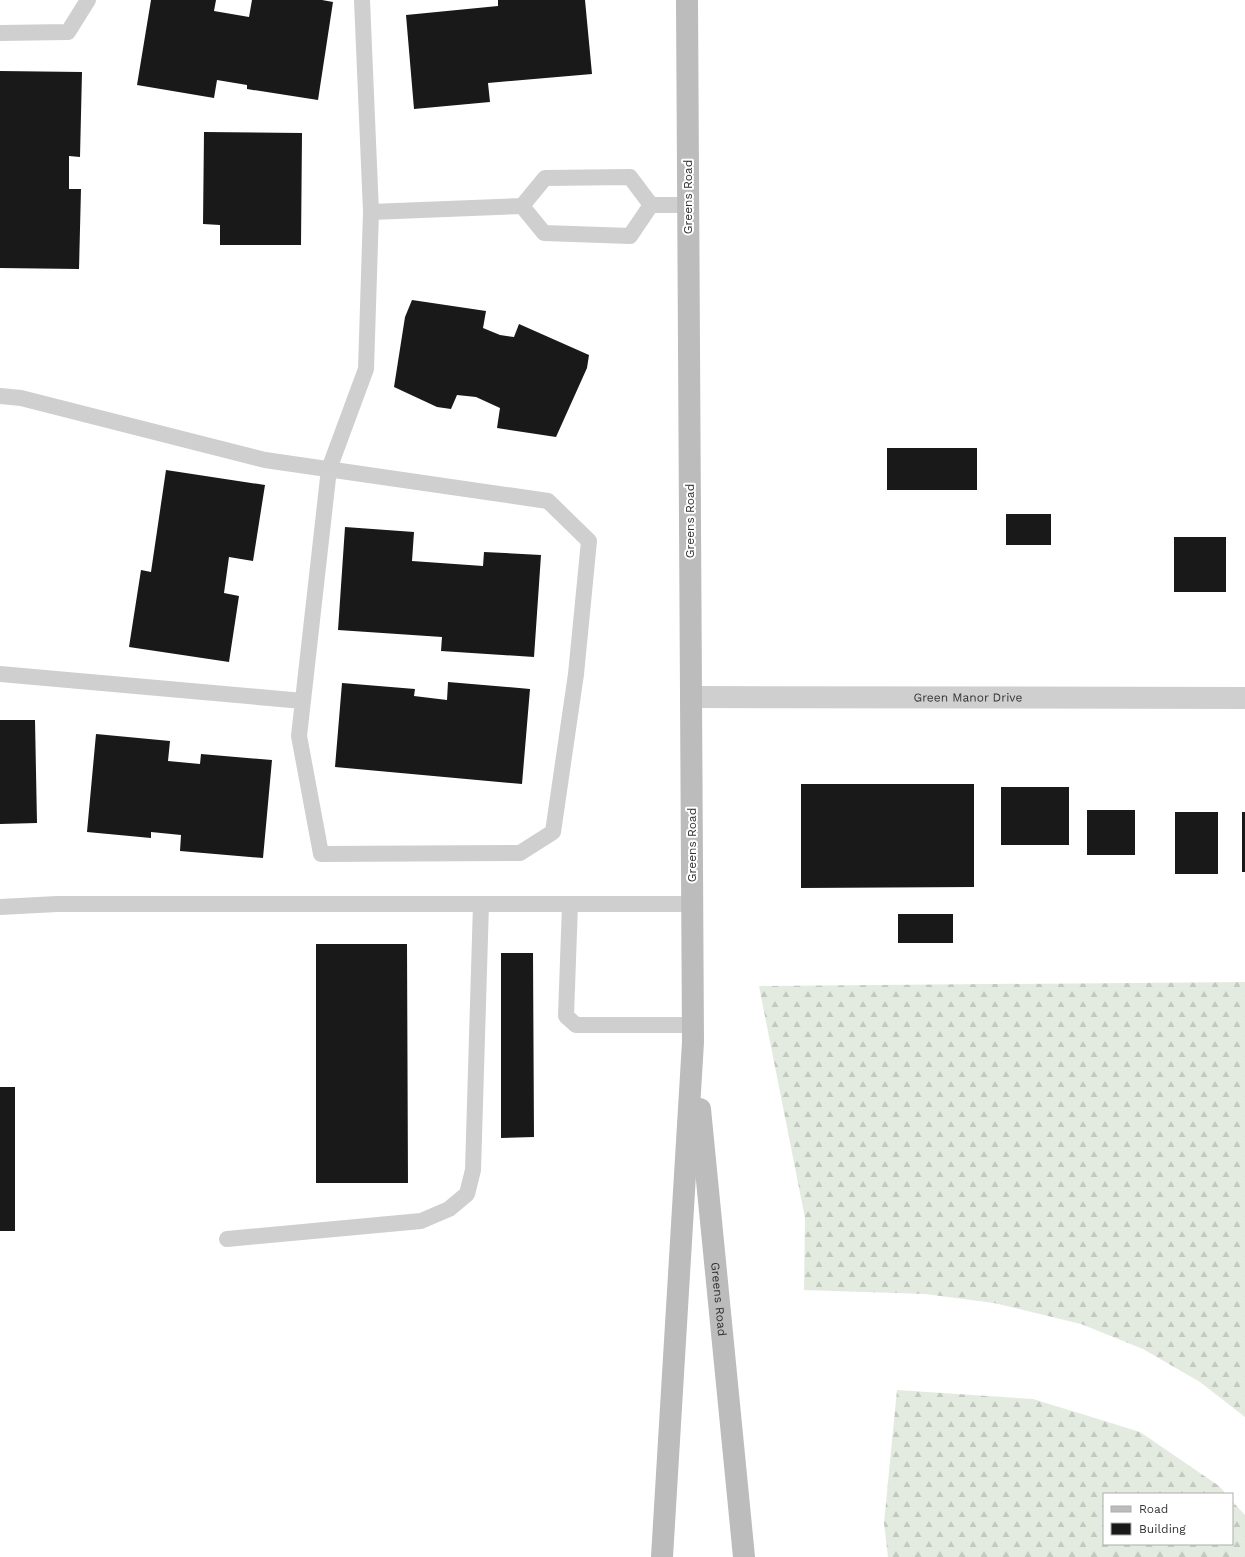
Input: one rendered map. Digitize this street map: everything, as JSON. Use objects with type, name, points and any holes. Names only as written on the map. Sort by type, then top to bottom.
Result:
[{"type":"main road","name":"Greens Road","points":[[662,1557],[693,1033],[687,0]]},
{"type":"main road","name":"Greens Road","points":[[693,1033],[744,1557]]},
{"type":"street","name":"Green Manor Drive","points":[[692,697],[1245,698]]},
{"type":"lane","points":[[0,32],[68,32],[88,0]]},
{"type":"lane","points":[[0,396],[21,398],[265,460],[329,469],[548,501],[589,541],[576,674],[553,832],[520,853],[321,854],[299,736],[329,469],[366,369],[371,212],[362,0]]},
{"type":"lane","points":[[371,212],[522,206],[545,178],[630,177],[651,205]]},
{"type":"lane","points":[[651,205],[688,205]]},
{"type":"lane","points":[[522,206],[544,233],[630,236],[651,205]]},
{"type":"lane","points":[[0,674],[303,701]]},
{"type":"lane","points":[[0,907],[57,904],[693,904]]},
{"type":"lane","points":[[227,1239],[421,1221],[449,1209],[467,1194],[473,1170],[481,904]]},
{"type":"lane","points":[[570,904],[566,1016],[576,1025],[693,1033]]},
{"type":"green space","points":[[1245,982],[1245,1417],[1200,1382],[1143,1349],[1081,1324],[994,1303],[925,1294],[804,1290],[805,1218],[759,986]]},
{"type":"green space","points":[[897,1390],[1033,1399],[1140,1432],[1219,1486],[1225,1493],[1103,1493],[1103,1545],[1233,1545],[1233,1502],[1245,1515],[1245,1557],[888,1557],[884,1523]]},
{"type":"building","points":[[151,0],[216,0],[214,11],[249,17],[252,0],[322,0],[333,2],[318,100],[247,89],[247,85],[217,80],[214,98],[137,85]]},
{"type":"building","points":[[498,0],[585,0],[592,74],[488,83],[490,102],[414,109],[406,15],[498,6]]},
{"type":"building","points":[[0,71],[82,72],[80,157],[69,156],[69,189],[81,189],[79,269],[0,268]]},
{"type":"building","points":[[204,132],[302,133],[301,245],[220,245],[220,225],[203,224]]},
{"type":"building","points":[[412,300],[486,311],[483,328],[500,335],[514,337],[519,324],[589,355],[587,368],[556,437],[497,428],[500,408],[476,397],[457,395],[451,409],[437,407],[394,387],[405,317]]},
{"type":"building","points":[[887,448],[977,448],[977,490],[887,490]]},
{"type":"building","points":[[166,470],[265,485],[253,561],[229,557],[224,593],[239,596],[229,662],[129,647],[141,570],[151,572]]},
{"type":"building","points":[[1006,514],[1051,514],[1051,545],[1006,545]]},
{"type":"building","points":[[345,527],[414,532],[412,561],[483,566],[484,552],[541,555],[534,657],[441,651],[442,637],[338,630]]},
{"type":"building","points":[[1174,537],[1226,537],[1226,592],[1174,592]]},
{"type":"building","points":[[448,682],[530,689],[522,784],[335,767],[342,683],[415,689],[414,696],[447,700]]},
{"type":"building","points":[[0,720],[35,720],[37,823],[0,824]]},
{"type":"building","points":[[96,734],[170,741],[168,761],[200,764],[201,754],[272,760],[263,858],[180,851],[181,835],[151,832],[151,838],[87,832]]},
{"type":"building","points":[[801,784],[974,784],[974,887],[801,888]]},
{"type":"building","points":[[1001,787],[1069,787],[1069,845],[1001,845]]},
{"type":"building","points":[[1087,810],[1135,810],[1135,855],[1087,855]]},
{"type":"building","points":[[1175,812],[1218,812],[1218,874],[1175,874]]},
{"type":"building","points":[[1242,812],[1245,812],[1245,872],[1242,872]]},
{"type":"building","points":[[898,914],[953,914],[953,943],[898,943]]},
{"type":"building","points":[[316,944],[407,944],[408,1183],[316,1183]]},
{"type":"building","points":[[501,953],[533,953],[534,1137],[501,1138]]},
{"type":"building","points":[[0,1087],[15,1087],[15,1231],[0,1231]]}]
